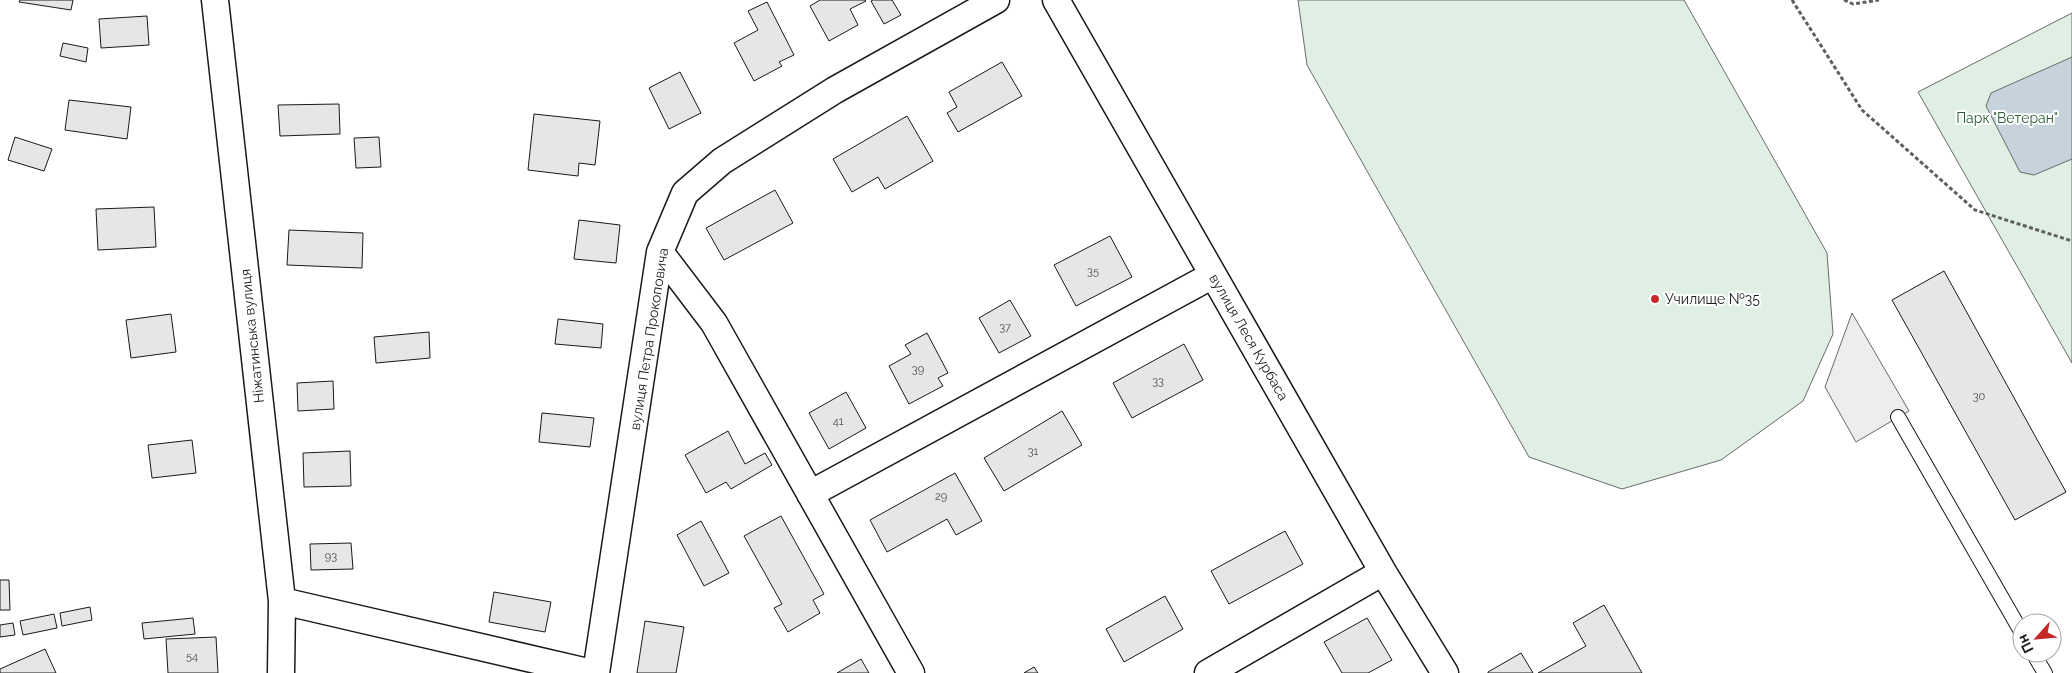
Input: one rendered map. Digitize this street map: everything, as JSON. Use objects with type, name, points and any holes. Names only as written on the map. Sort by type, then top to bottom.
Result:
[{"type":"street","name":"Ніжатинська вулиця","points":[[215,0],[282,601],[281,673]]},
{"type":"street","name":"вулиця Петра Прокоповича","points":[[594,673],[660,252],[685,193],[722,161],[835,90],[996,0]]},
{"type":"street","name":"вулиця Леся Курбаса","points":[[1056,0],[1383,572],[1445,673]]},
{"type":"street","points":[[660,252],[714,323],[912,673]]},
{"type":"street","points":[[810,494],[1213,275]]},
{"type":"street","points":[[1208,673],[1383,572]]},
{"type":"street","points":[[282,601],[594,673]]},
{"type":"lane","points":[[1898,418],[2012,616]]},
{"type":"path","points":[[1792,0],[1862,110],[1974,210],[2072,241]]},
{"type":"path","points":[[1844,0],[1853,4],[1879,0]]},
{"type":"green space","points":[[1298,0],[1684,0],[1827,253],[1833,334],[1803,401],[1721,460],[1622,489],[1529,457],[1307,65]]},
{"type":"green space","name":"Парк \"Ветеран\"","points":[[2072,13],[2072,363],[1918,92]]},
{"type":"shaded area","points":[[2072,57],[2072,159],[2034,175],[2020,172],[1986,106],[1991,93]]},
{"type":"shaded area","points":[[1852,313],[1909,411],[1856,442],[1825,387]]},
{"type":"building","points":[[20,0],[73,0],[71,10],[19,2]]},
{"type":"building","points":[[820,0],[866,1],[850,9],[858,25],[829,41],[810,6]]},
{"type":"building","points":[[892,0],[901,15],[884,24],[871,1]]},
{"type":"building","points":[[767,2],[794,55],[779,62],[782,66],[754,81],[734,43],[758,30],[748,11]]},
{"type":"building","points":[[147,16],[149,45],[101,48],[99,19]]},
{"type":"building","points":[[63,43],[88,48],[86,62],[60,56]]},
{"type":"building","points":[[1002,62],[1022,96],[958,132],[947,113],[957,107],[949,92]]},
{"type":"building","points":[[680,72],[701,113],[669,129],[649,88]]},
{"type":"building","points":[[69,100],[131,107],[127,139],[65,130]]},
{"type":"building","points":[[339,104],[340,134],[280,136],[278,105]]},
{"type":"building","points":[[534,114],[600,121],[595,165],[579,163],[578,176],[528,170]]},
{"type":"building","points":[[907,116],[933,161],[885,189],[878,177],[852,192],[833,159]]},
{"type":"building","points":[[15,137],[52,149],[44,171],[8,160]]},
{"type":"building","points":[[379,137],[381,167],[356,168],[354,138]]},
{"type":"building","points":[[775,190],[793,223],[724,260],[706,228]]},
{"type":"building","points":[[154,207],[156,247],[98,250],[96,209]]},
{"type":"building","points":[[579,220],[620,225],[616,263],[574,259]]},
{"type":"building","points":[[289,230],[363,233],[362,268],[287,265]]},
{"type":"building","points":[[1110,236],[1132,277],[1076,306],[1054,265]]},
{"type":"building","points":[[1944,271],[2066,492],[2015,520],[1892,300]]},
{"type":"building","points":[[1010,300],[1031,336],[999,353],[979,318]]},
{"type":"building","points":[[171,314],[176,352],[131,358],[126,320]]},
{"type":"building","points":[[558,319],[603,324],[601,348],[555,344]]},
{"type":"building","points":[[429,332],[430,358],[376,363],[374,337]]},
{"type":"building","points":[[927,333],[948,373],[938,378],[943,386],[909,404],[889,366],[911,354],[905,345]]},
{"type":"building","points":[[1184,344],[1203,380],[1132,418],[1113,383]]},
{"type":"building","points":[[333,381],[334,409],[298,411],[297,383]]},
{"type":"building","points":[[846,392],[866,428],[829,449],[809,413]]},
{"type":"building","points":[[1062,411],[1082,445],[1004,491],[984,458]]},
{"type":"building","points":[[542,413],[594,418],[590,447],[539,442]]},
{"type":"building","points":[[728,431],[745,464],[765,453],[772,465],[731,489],[726,482],[706,493],[685,455]]},
{"type":"building","points":[[192,440],[196,473],[152,478],[148,445]]},
{"type":"building","points":[[350,451],[351,486],[304,487],[303,453]]},
{"type":"building","points":[[955,473],[982,521],[956,535],[947,519],[887,552],[870,520]]},
{"type":"building","points":[[781,516],[824,594],[813,600],[820,613],[788,632],[774,608],[782,604],[744,536]]},
{"type":"building","points":[[701,521],[729,573],[704,586],[677,535]]},
{"type":"building","points":[[1285,531],[1303,564],[1229,604],[1211,571]]},
{"type":"building","points":[[351,543],[353,569],[311,570],[310,544]]},
{"type":"building","points":[[0,580],[9,580],[10,610],[0,610]]},
{"type":"building","points":[[494,592],[551,602],[545,632],[489,622]]},
{"type":"building","points":[[1165,596],[1183,629],[1124,662],[1106,629]]},
{"type":"building","points":[[1604,605],[1642,673],[1538,673],[1586,646],[1573,623]]},
{"type":"building","points":[[90,607],[92,620],[62,626],[60,613]]},
{"type":"building","points":[[54,614],[57,628],[23,635],[20,621]]},
{"type":"building","points":[[193,618],[195,634],[144,639],[142,623]]},
{"type":"building","points":[[1367,618],[1392,660],[1368,673],[1342,673],[1324,642]]},
{"type":"building","points":[[645,621],[684,627],[676,673],[637,673]]},
{"type":"building","points":[[13,623],[15,635],[0,637],[0,625]]},
{"type":"building","points":[[216,637],[218,673],[168,673],[166,639]]},
{"type":"building","points":[[45,649],[56,673],[0,673],[0,669]]},
{"type":"building","points":[[1521,653],[1533,673],[1488,673],[1488,672]]},
{"type":"building","points":[[861,659],[869,673],[837,673]]},
{"type":"building","points":[[1034,667],[1038,673],[1024,673]]},
{"type":"place","name":"Училище №35","points":[[1655,299]]}]
